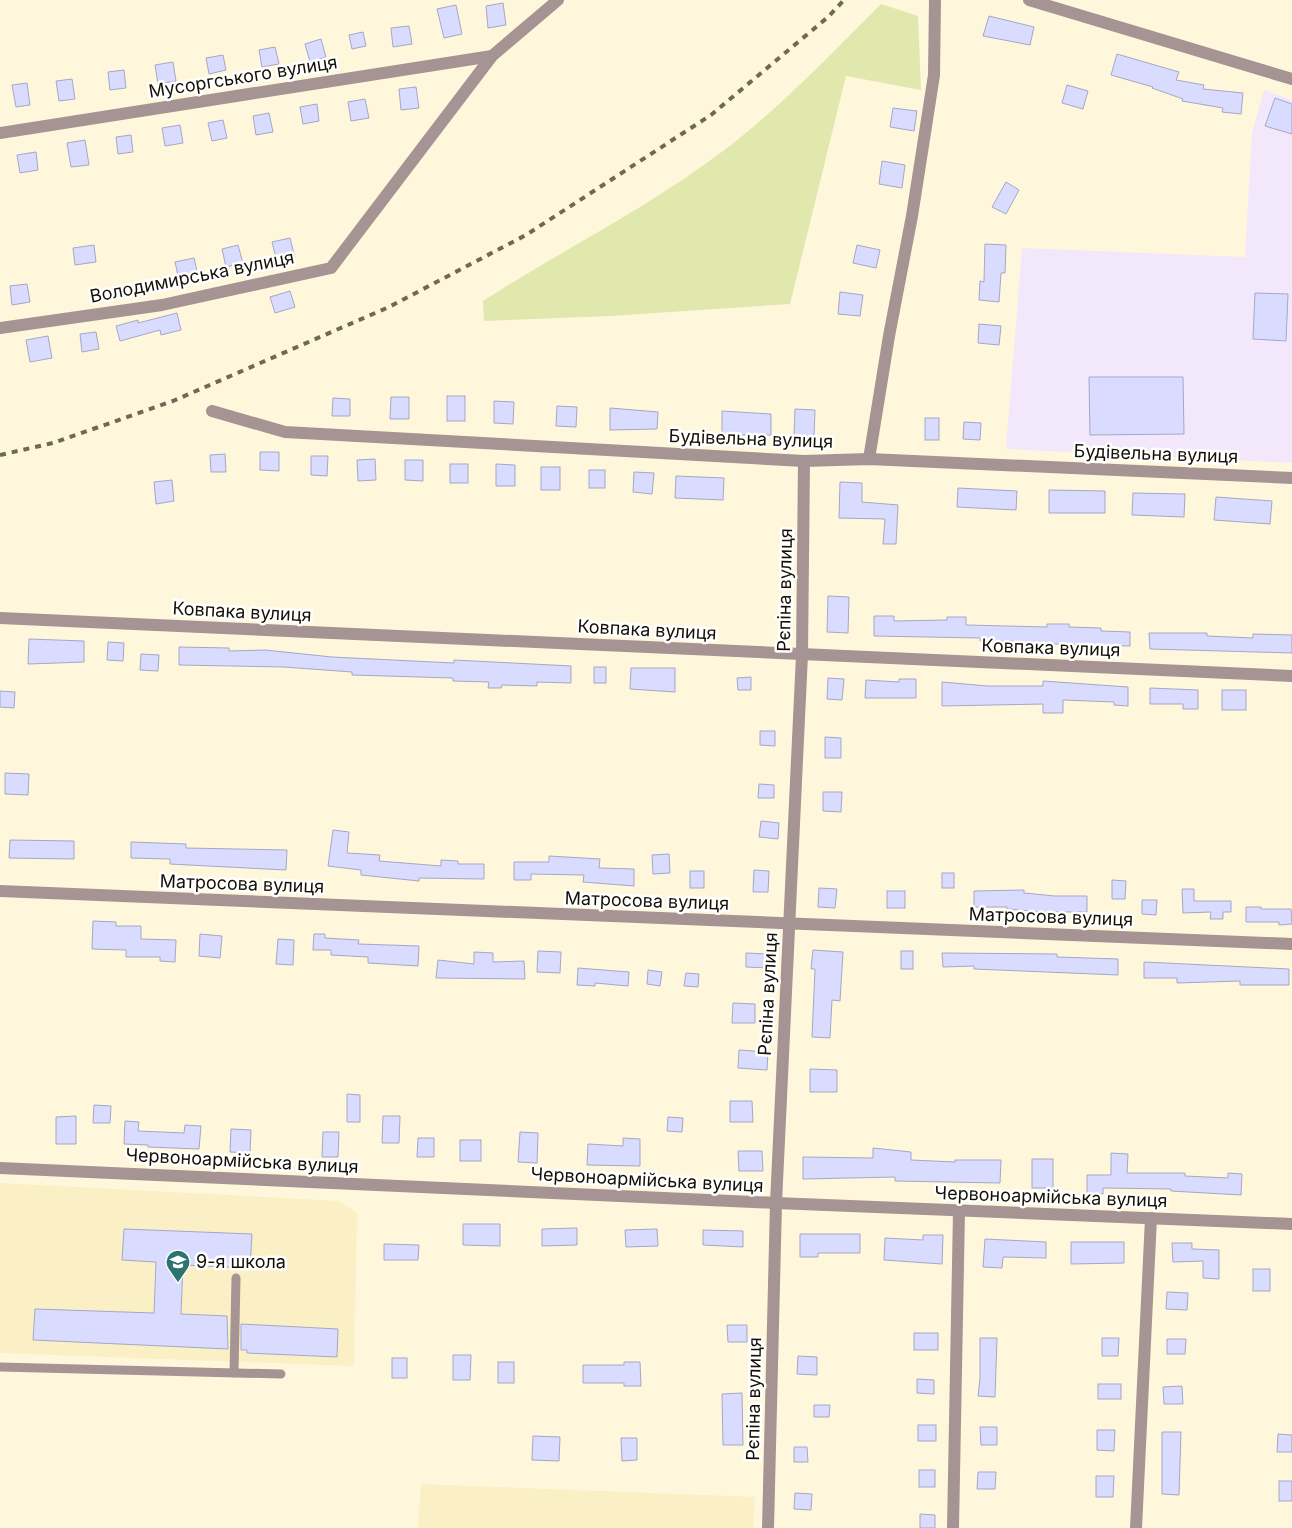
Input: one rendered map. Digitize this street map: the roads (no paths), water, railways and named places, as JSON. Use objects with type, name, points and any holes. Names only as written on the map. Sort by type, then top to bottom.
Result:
[{"type":"street","points":[[492,56],[558,0]]},
{"type":"street","points":[[869,459],[889,336],[912,216],[934,75],[935,0]]},
{"type":"street","points":[[1028,0],[1292,79]]},
{"type":"street","name":"Мусоргського вулиця","points":[[0,132],[492,56]]},
{"type":"street","name":"Володимирська вулиця","points":[[0,328],[162,305],[331,268],[492,56]]},
{"type":"street","name":"Будівельна вулиця","points":[[212,410],[285,432],[804,461],[869,459],[1292,478]]},
{"type":"street","name":"Рєпіна вулиця","points":[[768,1528],[776,1204],[802,655],[804,461]]},
{"type":"street","name":"Ковпака вулиця","points":[[0,618],[1292,676]]},
{"type":"street","name":"Матросова вулиця","points":[[0,891],[789,925],[1292,944]]},
{"type":"street","name":"Червоноармійська вулиця","points":[[0,1168],[776,1204],[1292,1224]]},
{"type":"street","points":[[953,1528],[959,1211]]},
{"type":"street","points":[[1136,1528],[1151,1218]]},
{"type":"lane","points":[[234,1373],[236,1278]]},
{"type":"lane","points":[[0,1367],[281,1374]]},
{"type":"railway","points":[[0,455],[53,443],[173,401],[389,307],[526,235],[711,115],[828,17],[844,0]]},
{"type":"place","name":"9-я школа","points":[[178,1283]]}]
